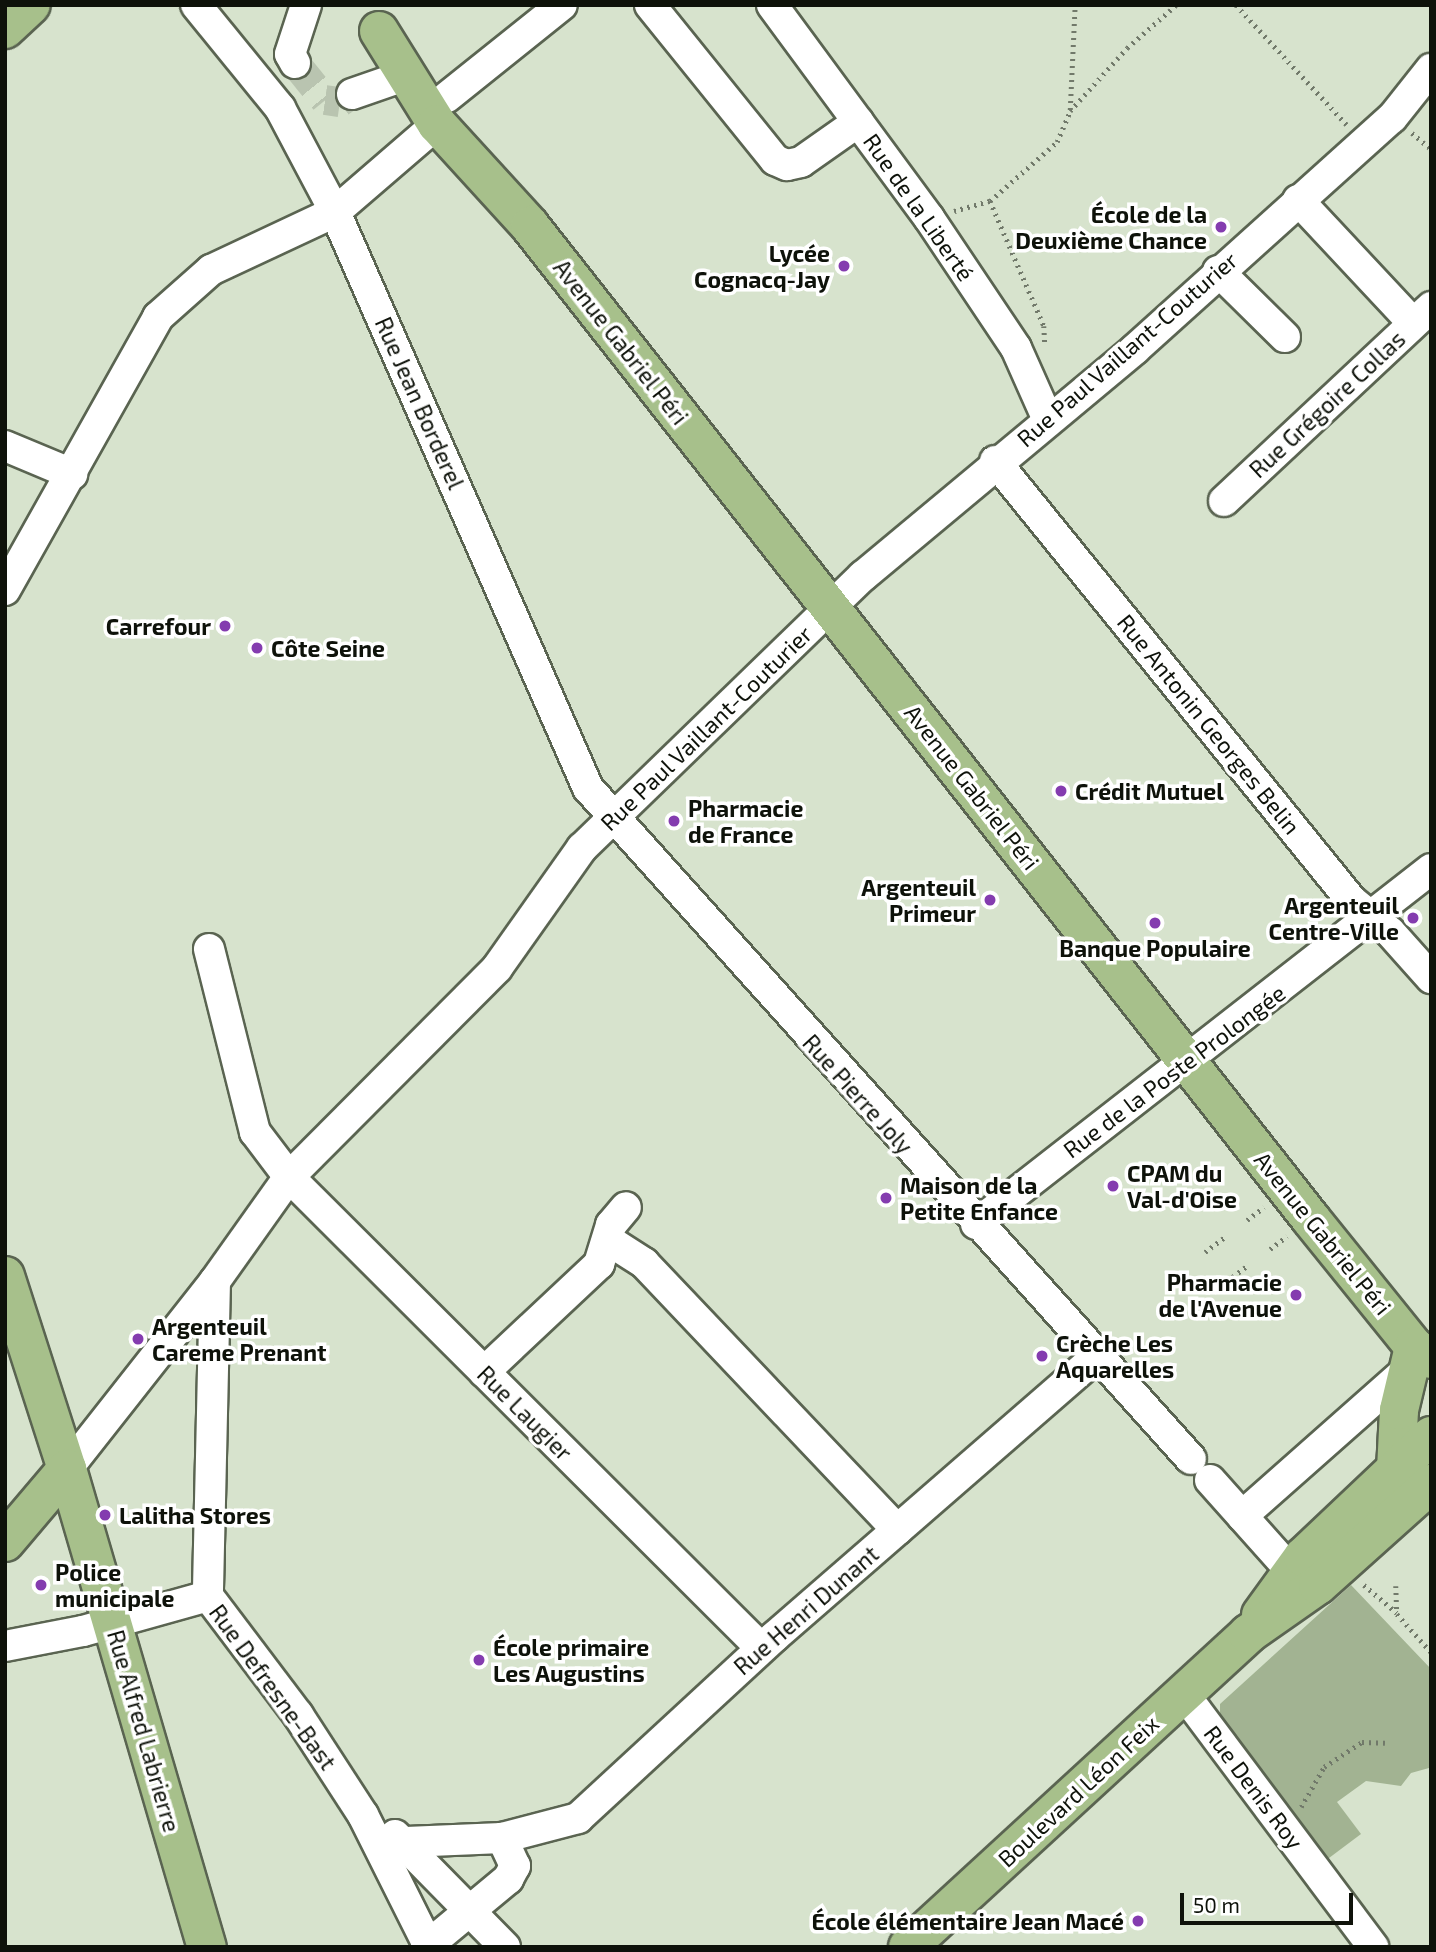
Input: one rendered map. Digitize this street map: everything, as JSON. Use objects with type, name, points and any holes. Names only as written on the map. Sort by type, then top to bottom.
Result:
[{"type":"main road","points":[[5,29],[31,5]]},
{"type":"main road","name":"Avenue Gabriel Péri","points":[[368,18],[442,111]]},
{"type":"main road","name":"Avenue Gabriel Péri","points":[[368,18],[404,76],[442,111],[474,131],[530,226],[1188,1061],[1421,1367]]},
{"type":"main road","name":"Rue Alfred Labrierre","points":[[5,1276],[67,1469],[207,1947]]},
{"type":"main road","points":[[1396,1470],[1399,1410],[1421,1367]]},
{"type":"main road","name":"Boulevard Léon Feix","points":[[1248,1634],[1291,1571],[1431,1436]]},
{"type":"main road","points":[[5,1542],[67,1469]]},
{"type":"main road","name":"Boulevard Léon Feix","points":[[908,1947],[1248,1634],[1318,1585],[1375,1551],[1431,1484]]},
{"type":"street","name":"Rue Jean Borderel","points":[[196,5],[280,108],[335,212],[588,788],[612,820]]},
{"type":"street","points":[[295,63],[290,54],[306,5]]},
{"type":"street","points":[[5,590],[72,474],[147,332],[166,309],[211,270],[335,212],[442,111],[562,5]]},
{"type":"street","points":[[650,5],[775,160],[787,165],[801,163],[858,122]]},
{"type":"street","name":"Rue de la Liberté","points":[[772,5],[929,218],[1016,348],[1048,420]]},
{"type":"street","name":"Rue Paul Vaillant-Couturier","points":[[67,1469],[215,1281],[289,1177],[497,968],[582,848],[830,607],[995,461],[1048,420],[1362,141],[1392,118],[1431,69]]},
{"type":"street","points":[[352,94],[404,76]]},
{"type":"street","points":[[1298,200],[1422,315]]},
{"type":"street","points":[[1218,271],[1284,337]]},
{"type":"street","name":"Rue Grégoire Collas","points":[[1224,501],[1422,315]]},
{"type":"street","points":[[5,446],[72,474]]},
{"type":"street","name":"Rue Antonin Georges Belin","points":[[995,461],[1351,900],[1390,932],[1431,978]]},
{"type":"street","name":"Rue Pierre Joly","points":[[612,820],[1291,1571]]},
{"type":"street","name":"Rue de la Poste Prolongée","points":[[976,1223],[1372,919],[1431,869]]},
{"type":"street","name":"Rue Laugier","points":[[209,949],[255,1132],[289,1177],[761,1648]]},
{"type":"street","points":[[484,1371],[599,1264],[611,1225],[626,1207]]},
{"type":"street","points":[[608,1240],[643,1263],[897,1530]]},
{"type":"street","name":"Rue Defresne-Bast","points":[[215,1281],[208,1596],[298,1715],[363,1815],[426,1945],[508,1879],[515,1866],[502,1838]]},
{"type":"street","name":"Rue Henri Dunant","points":[[406,1842],[502,1838],[578,1818],[761,1648],[1098,1355]]},
{"type":"street","points":[[1242,1516],[1421,1367]]},
{"type":"street","points":[[1360,1504],[1375,1551]]},
{"type":"street","points":[[5,1646],[208,1596]]},
{"type":"street","name":"Rue Denis Roy","points":[[1184,1694],[1373,1947]]},
{"type":"street","points":[[363,1815],[406,1842],[505,1947]]},
{"type":"path","points":[[929,218],[990,201],[1057,142],[1069,111],[1075,5]]},
{"type":"path","points":[[1069,111],[1127,48],[1176,5]]},
{"type":"path","points":[[1236,5],[1362,141]]},
{"type":"path","points":[[990,201],[1044,326],[1046,370],[1031,383]]},
{"type":"path","points":[[1205,1252],[1226,1236]]},
{"type":"path","points":[[1227,1281],[1248,1265]]},
{"type":"path","points":[[1357,1580],[1398,1614],[1431,1652]]},
{"type":"path","points":[[1396,1586],[1398,1614]]},
{"type":"path","points":[[1280,1823],[1306,1804],[1324,1766],[1362,1742],[1385,1742]]},
{"type":"green space","points":[[1351,1585],[1431,1669],[1431,1756],[1429,1768],[1411,1773],[1401,1786],[1366,1781],[1337,1802],[1361,1834],[1325,1861],[1220,1721],[1220,1704]]},
{"type":"tunnel","points":[[295,63],[325,100],[340,102],[352,94]]},
{"type":"place","name":"École de la Deuxième Chance","points":[[1221,227]]},
{"type":"place","name":"Lycée Cognacq-Jay","points":[[844,266]]},
{"type":"place","name":"Carrefour","points":[[225,626]]},
{"type":"place","name":"Côte Seine","points":[[257,648]]},
{"type":"place","name":"Crédit Mutuel","points":[[1061,791]]},
{"type":"place","name":"Pharmacie de France","points":[[674,821]]},
{"type":"place","name":"Argenteuil Primeur","points":[[990,900]]},
{"type":"place","name":"Argenteuil Centre-Ville","points":[[1413,918]]},
{"type":"place","name":"Banque Populaire","points":[[1155,923]]},
{"type":"place","name":"CPAM du Val-d'Oise","points":[[1113,1186]]},
{"type":"place","name":"Maison de la Petite Enfance","points":[[886,1198]]},
{"type":"place","name":"Pharmacie de l'Avenue","points":[[1296,1295]]},
{"type":"place","name":"Argenteuil Careme Prenant","points":[[138,1339]]},
{"type":"place","name":"Crèche Les Aquarelles","points":[[1042,1356]]},
{"type":"place","name":"Lalitha Stores","points":[[105,1515]]},
{"type":"place","name":"Police municipale","points":[[41,1585]]},
{"type":"place","name":"École primaire Les Augustins","points":[[479,1660]]},
{"type":"place","name":"École élémentaire Jean Macé","points":[[1138,1921]]}]
